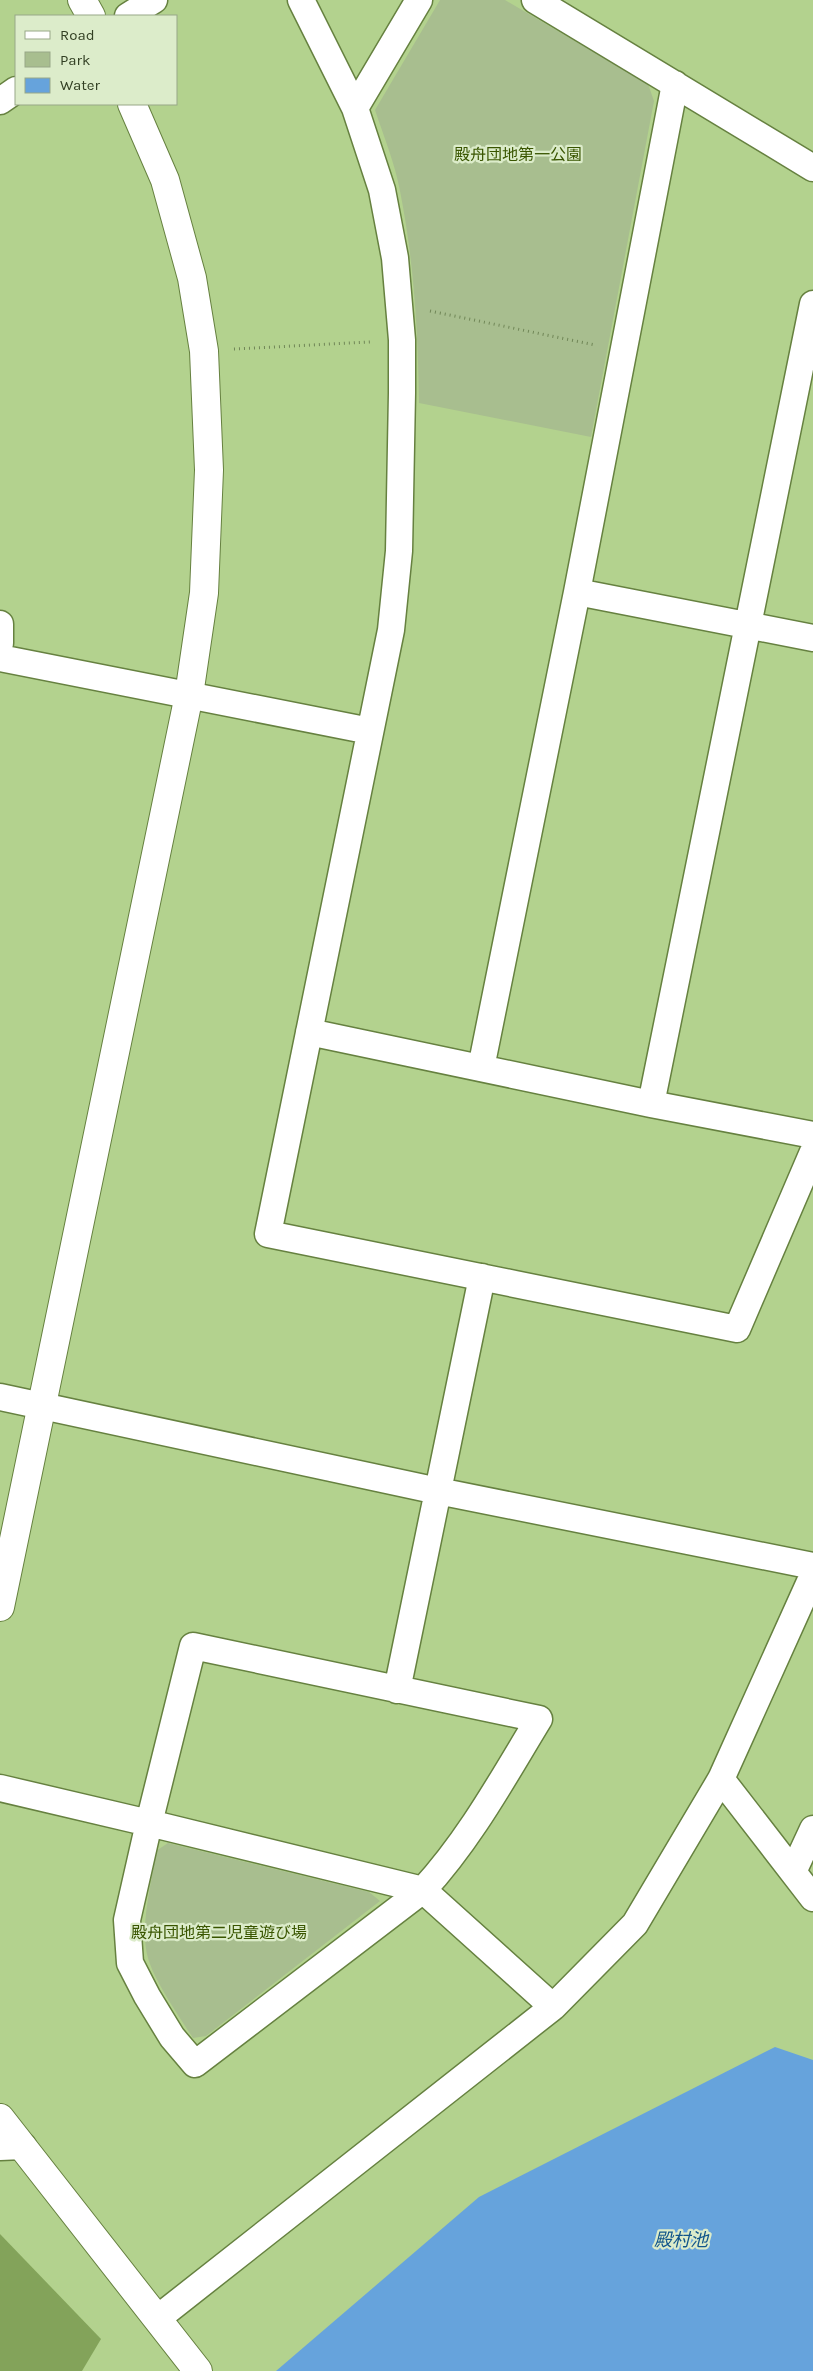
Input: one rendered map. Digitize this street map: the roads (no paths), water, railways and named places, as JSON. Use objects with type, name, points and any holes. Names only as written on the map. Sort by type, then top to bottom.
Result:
[{"type":"street","points":[[82,0],[90,15]]},
{"type":"street","points":[[130,15],[154,0]]},
{"type":"street","points":[[301,0],[355,108],[382,190],[395,258],[402,340],[399,551],[391,630],[268,1234],[737,1329],[813,1152]]},
{"type":"street","points":[[355,108],[419,0]]},
{"type":"street","points":[[535,0],[813,168]]},
{"type":"street","points":[[481,1068],[577,592],[675,84]]},
{"type":"street","points":[[0,101],[15,91]]},
{"type":"street","points":[[0,1607],[188,695],[204,594],[209,470],[204,351],[192,278],[164,180],[132,105]]},
{"type":"street","points":[[651,1104],[813,304]]},
{"type":"street","points":[[577,592],[813,638]]},
{"type":"street","points":[[0,624],[0,643]]},
{"type":"street","points":[[0,658],[370,731]]},
{"type":"street","points":[[309,1032],[651,1104],[813,1135]]},
{"type":"street","points":[[397,1690],[482,1278]]},
{"type":"street","points":[[0,1397],[438,1491],[813,1566]]},
{"type":"street","points":[[158,2318],[554,2007],[635,1924],[721,1779],[813,1575]]},
{"type":"street","points":[[193,1646],[397,1690],[539,1719],[470,1832],[449,1862],[423,1890],[195,2064],[172,2037],[147,1996],[130,1963],[127,1920],[193,1646]]},
{"type":"street","points":[[721,1779],[813,1898]]},
{"type":"street","points":[[0,1788],[423,1890],[554,2007]]},
{"type":"street","points":[[793,1872],[813,1829]]},
{"type":"street","points":[[0,2118],[11,2146],[158,2318],[198,2371]]},
{"type":"water","name":"殿村池","points":[[775,2047],[813,2060],[813,2371],[276,2371],[479,2197]]},
{"type":"park label","name":"殿舟団地第一公園","points":[[518,154]]},
{"type":"park label","name":"殿舟団地第二児童遊び場","points":[[219,1932]]}]
